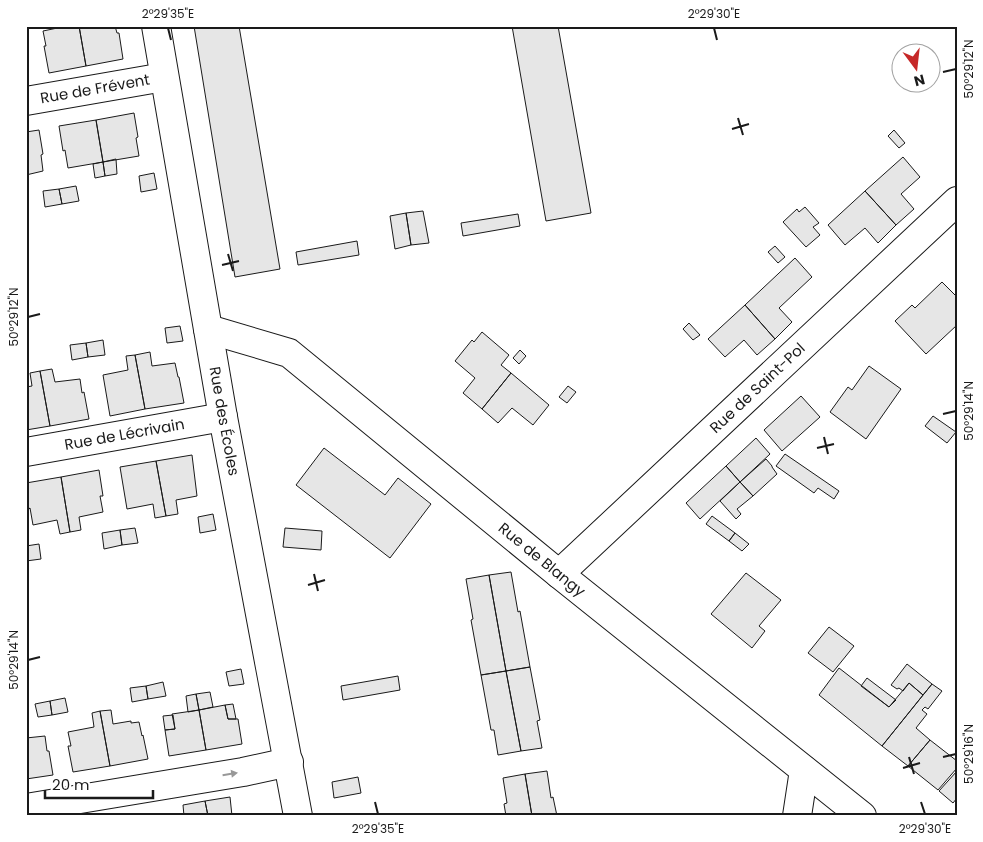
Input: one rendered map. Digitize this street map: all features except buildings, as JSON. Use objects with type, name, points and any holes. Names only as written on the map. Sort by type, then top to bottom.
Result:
[{"type":"street","name":"Rue des Écoles","points":[[156,26],[223,417],[298,816]]},
{"type":"street","name":"Rue de Frévent","points":[[26,101],[164,77]]},
{"type":"street","name":"Rue de Saint-Pol","points":[[559,574],[957,201]]},
{"type":"street","name":"Rue de Blangy","points":[[208,329],[289,353],[559,574],[862,816]]},
{"type":"street","name":"Rue de Lécrivain","points":[[26,452],[223,417]]},
{"type":"street","points":[[26,808],[243,772],[289,762]]},
{"type":"street","points":[[796,816],[804,770]]}]
